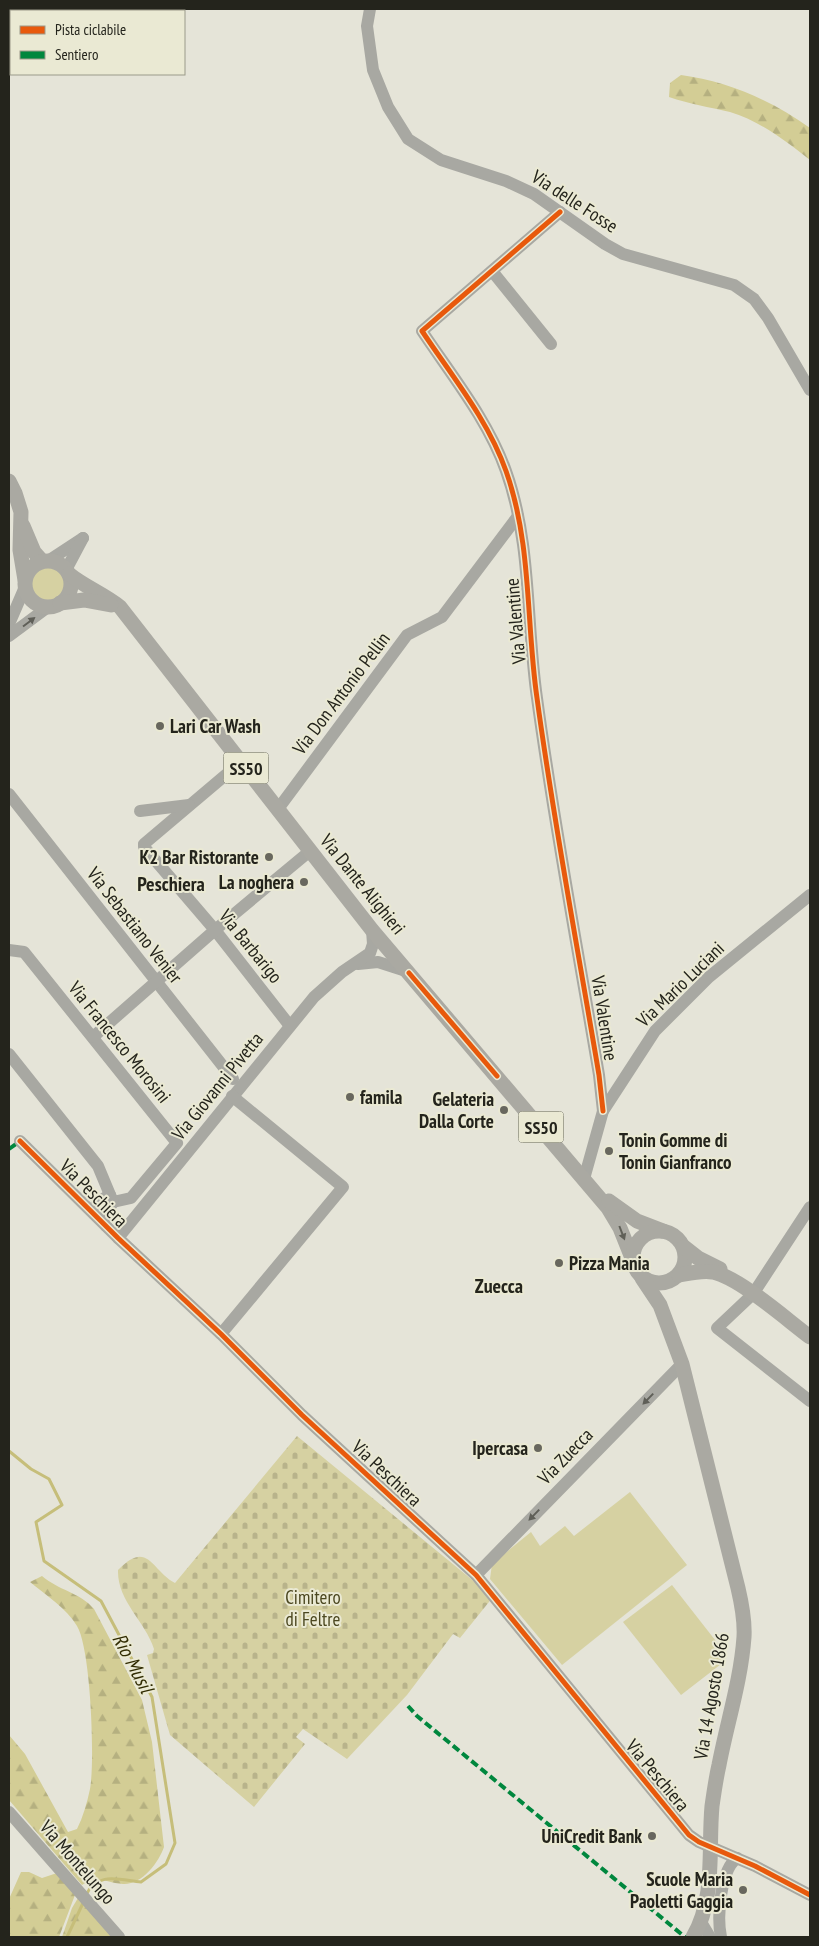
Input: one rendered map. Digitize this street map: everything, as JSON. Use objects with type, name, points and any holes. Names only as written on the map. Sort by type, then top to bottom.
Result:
[{"type":"main road","points":[[9,481],[19,501],[22,521],[29,542],[34,552],[45,561],[31,568],[25,583]]},
{"type":"main road","points":[[22,521],[20,550],[25,583],[30,598],[35,603],[54,605],[84,600],[120,607]]},
{"type":"main road","name":"SS50","points":[[45,561],[56,562],[68,572]]},
{"type":"main road","points":[[54,605],[64,600],[70,590],[68,572]]},
{"type":"main road","name":"Via Dante Alighieri","points":[[68,572],[83,585],[120,607],[372,930],[584,1179],[614,1217],[634,1263]]},
{"type":"main road","name":"Via Dante Alighieri","points":[[584,1179],[625,1213],[671,1234]]},
{"type":"main road","points":[[739,1284],[722,1275],[701,1271],[658,1284],[642,1278],[637,1271],[633,1255],[635,1247],[646,1235],[654,1232],[662,1231],[671,1234],[698,1258],[724,1271],[810,1337]]},
{"type":"main road","points":[[677,1277],[685,1265],[684,1247]]},
{"type":"main road","name":"Via 14 Agosto 1866","points":[[666,1318],[665,1300],[677,1277]]},
{"type":"main road","name":"Via 14 Agosto 1866","points":[[642,1278],[666,1318],[682,1364],[745,1622],[742,1658],[719,1764],[714,1798],[706,1903],[701,1922],[693,1937]]},
{"type":"street","name":"Via delle Fosse","points":[[370,9],[367,26],[373,70],[388,107],[408,138],[441,160],[506,181],[534,194],[605,244],[623,254],[734,285],[744,291],[754,299],[768,318],[810,390]]},
{"type":"street","name":"Via Valentine","points":[[560,212],[422,331],[493,440],[506,472],[518,516],[524,555],[536,697],[599,1075],[603,1111]]},
{"type":"street","points":[[492,271],[551,344]]},
{"type":"street","name":"Via Don Antonio Pellin","points":[[278,809],[407,636],[442,617],[518,516]]},
{"type":"street","points":[[45,561],[84,538],[68,572]]},
{"type":"street","points":[[9,624],[25,583]]},
{"type":"street","points":[[9,636],[54,605]]},
{"type":"street","points":[[140,811],[189,805],[241,762]]},
{"type":"street","name":"Via Sebastiano Venier","points":[[11,802],[233,1079]]},
{"type":"street","name":"Via Barbarigo","points":[[189,805],[144,844],[144,847],[215,930],[290,1026]]},
{"type":"street","points":[[93,1037],[215,930],[310,851]]},
{"type":"street","name":"Via Mario Luciani","points":[[584,1179],[603,1111],[654,1031],[709,977],[809,900]]},
{"type":"street","points":[[366,956],[373,944],[372,930]]},
{"type":"street","name":"Via Francesco Morosini","points":[[9,950],[24,952],[178,1143],[131,1198],[111,1199]]},
{"type":"street","points":[[366,956],[387,955],[404,968]]},
{"type":"street","name":"Via Giovanni Pivetta","points":[[118,1238],[232,1096],[323,988],[366,956]]},
{"type":"street","points":[[353,965],[378,962],[404,968]]},
{"type":"street","points":[[9,1054],[98,1166],[111,1199],[106,1214],[106,1226]]},
{"type":"street","points":[[221,1334],[343,1187],[232,1096]]},
{"type":"street","name":"Via Peschiera","points":[[20,1141],[118,1238],[221,1334],[302,1415],[476,1575],[690,1835],[810,1895]]},
{"type":"street","points":[[94,1214],[95,1206],[100,1200],[111,1199]]},
{"type":"street","points":[[810,1207],[753,1294],[717,1328],[810,1401]]},
{"type":"street","name":"Via Zuecca","points":[[476,1575],[682,1364]]},
{"type":"street","name":"Via Montelungo","points":[[9,1812],[119,1937]]},
{"type":"street","points":[[721,1937],[719,1922],[720,1905],[728,1870],[737,1858]]},
{"type":"street","points":[[701,1922],[710,1937]]},
{"type":"green space","points":[[681,75],[732,87],[765,101],[796,118],[810,128],[810,160],[762,126],[741,116],[669,97],[670,83]]},
{"type":"green space","points":[[52,563],[60,566],[66,572],[69,584],[66,596],[60,602],[44,605],[36,602],[30,596],[27,580],[30,572],[36,566]]},
{"type":"green space","name":"Cimitero di Feltre","points":[[297,1436],[493,1597],[460,1638],[453,1634],[407,1695],[347,1759],[303,1729],[296,1737],[305,1744],[254,1807],[170,1735],[147,1655],[153,1653],[154,1649],[122,1591],[118,1570],[128,1561],[136,1557],[143,1557],[175,1583]]},
{"type":"green space","points":[[630,1492],[687,1565],[562,1665],[490,1579],[492,1564],[531,1532],[540,1546],[565,1526],[574,1536]]},
{"type":"green space","points":[[42,1576],[83,1599],[94,1609],[142,1700],[152,1742],[164,1847],[154,1866],[137,1881],[123,1884],[94,1880],[82,1885],[9,1800],[9,1735],[25,1754],[68,1832],[77,1829],[85,1810],[90,1789],[92,1755],[91,1706],[82,1638],[77,1626],[68,1614],[30,1582]]},
{"type":"green space","points":[[672,1585],[726,1654],[725,1661],[681,1695],[623,1622]]},
{"type":"green space","points":[[21,1872],[29,1872],[42,1878],[57,1873],[75,1895],[59,1937],[9,1937],[9,1899]]},
{"type":"green space","points":[[78,1898],[113,1937],[62,1937],[72,1908]]},
{"type":"waterway","name":"Rio Musil","points":[[9,1451],[31,1469],[49,1479],[62,1505],[36,1522],[44,1561],[101,1601],[152,1697],[175,1843],[166,1864],[141,1882],[117,1879],[103,1880],[91,1887],[86,1895]]},
{"type":"waterway","name":"Rio Musil","points":[[67,1937],[84,1901]]},
{"type":"marked path","points":[[9,1149],[20,1141]]},
{"type":"marked path","points":[[408,1706],[417,1716],[685,1937]]},
{"type":"cycle path","points":[[560,212],[422,331],[490,434],[506,471],[514,499],[524,555],[534,670],[544,745],[599,1075],[603,1111]]},
{"type":"cycle path","points":[[409,973],[497,1076]]},
{"type":"cycle path","points":[[20,1141],[118,1238],[221,1334],[302,1415],[476,1575],[689,1835],[699,1842],[755,1866],[810,1895]]},
{"type":"place","name":"Lari Car Wash","points":[[160,726]]},
{"type":"place","name":"K2 Bar Ristorante","points":[[269,857]]},
{"type":"place","name":"La noghera","points":[[304,882]]},
{"type":"place","name":"famila","points":[[350,1097]]},
{"type":"place","name":"Gelateria Dalla Corte","points":[[504,1110]]},
{"type":"place","name":"Tonin Gomme di Tonin Gianfranco","points":[[609,1151]]},
{"type":"place","name":"Pizza Mania","points":[[559,1263]]},
{"type":"place","name":"Ipercasa","points":[[538,1448]]},
{"type":"place","name":"UniCredit Bank","points":[[652,1836]]},
{"type":"place","name":"Scuole Maria Paoletti Gaggia","points":[[743,1890]]},
{"type":"district","name":"Peschiera","points":[[171,884]]},
{"type":"district","name":"Zuecca","points":[[499,1286]]}]
